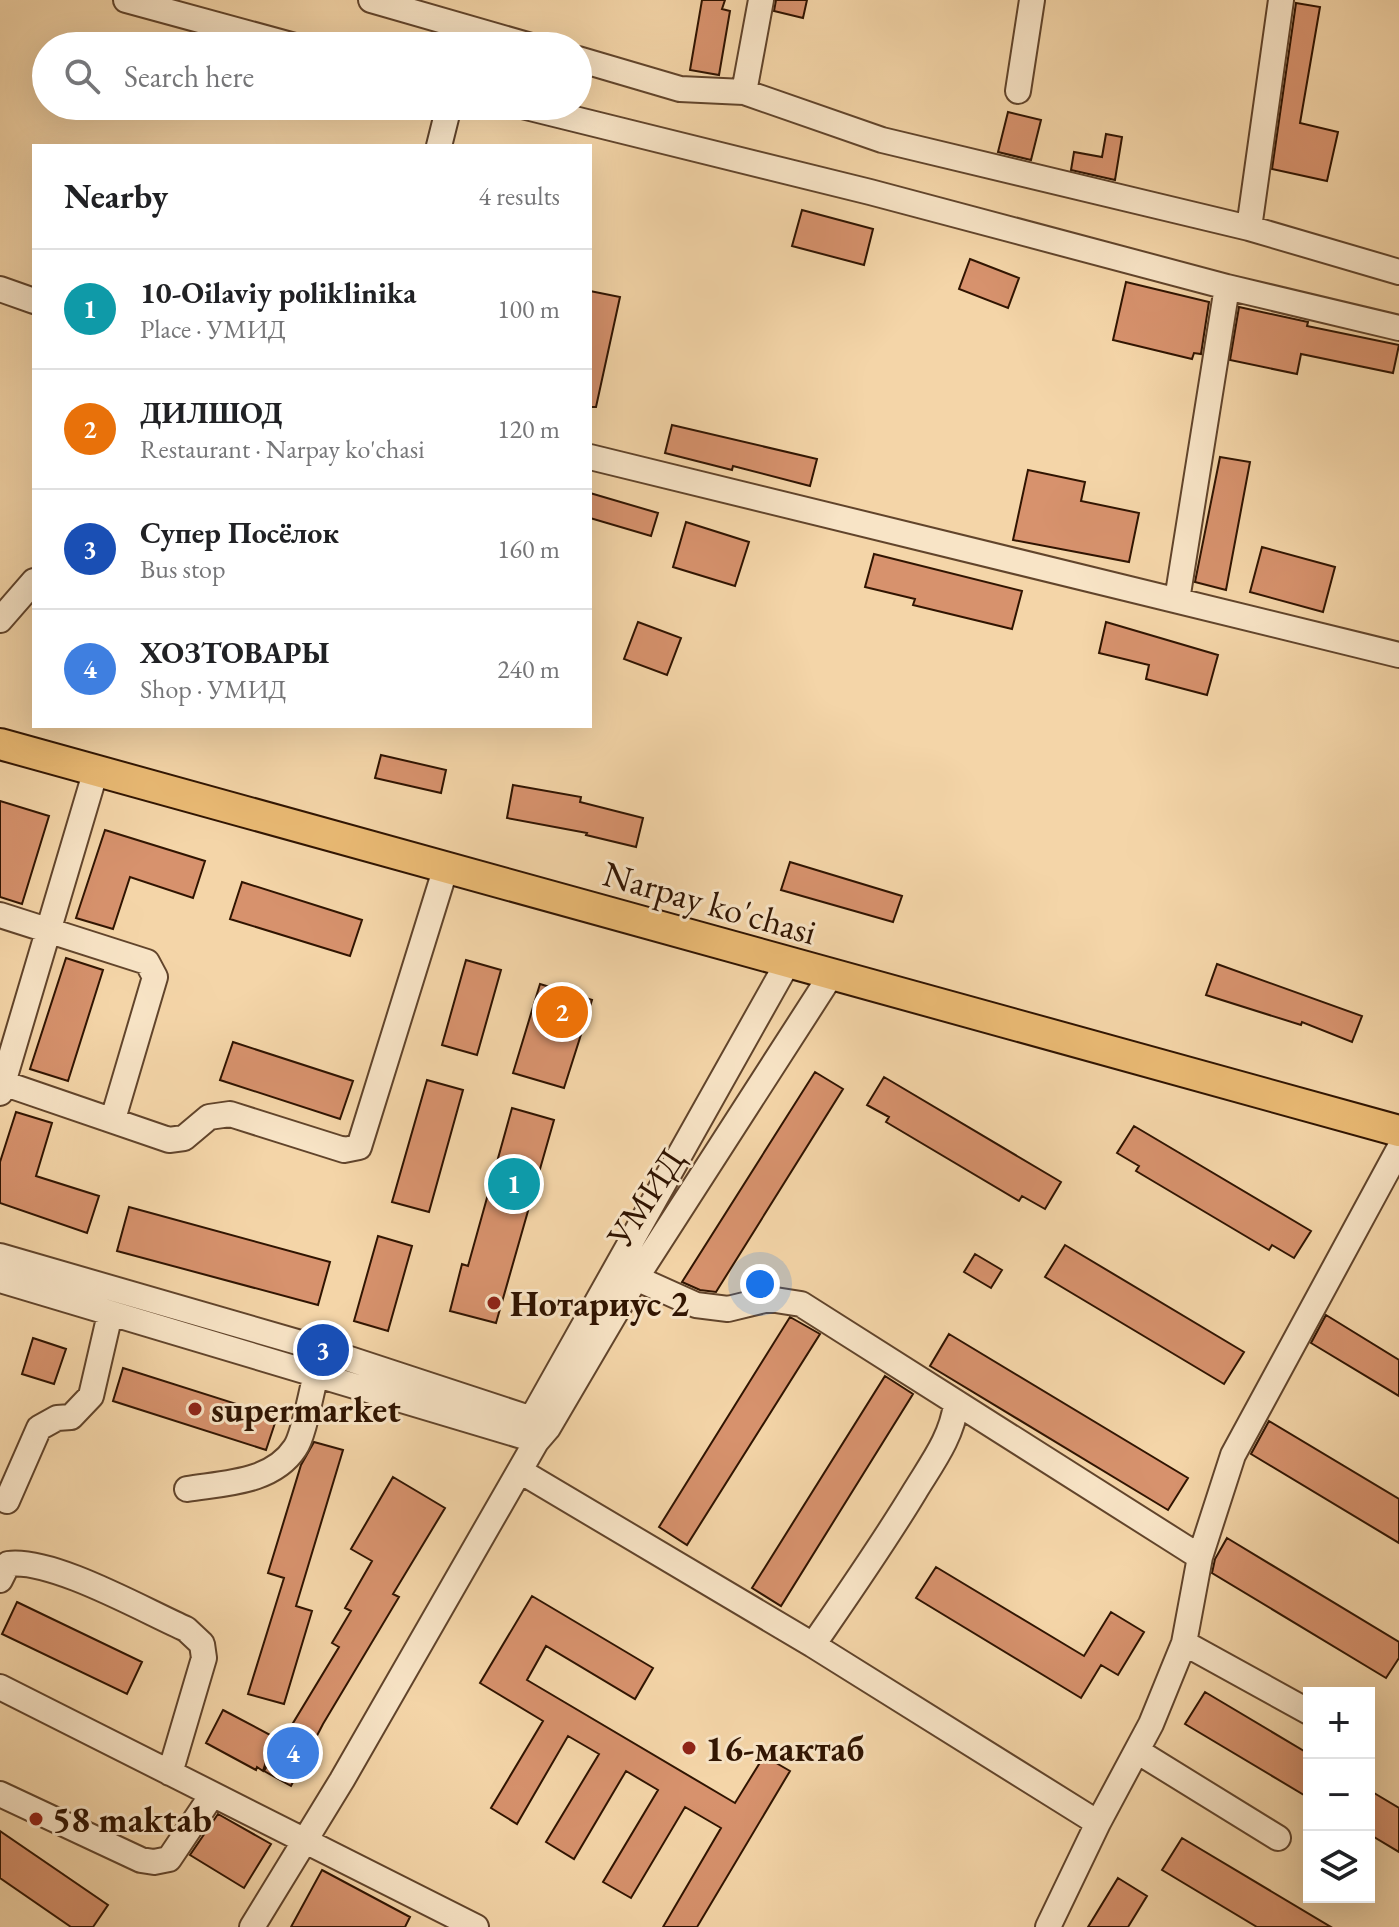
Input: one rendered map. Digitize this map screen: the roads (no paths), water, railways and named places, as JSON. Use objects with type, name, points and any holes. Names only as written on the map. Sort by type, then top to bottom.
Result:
[{"type":"main road","name":"Narpay ko'chasi","points":[[0,744],[1399,1131]]},
{"type":"street","points":[[126,0],[244,32]]},
{"type":"street","points":[[371,0],[482,32]]},
{"type":"street","points":[[744,92],[761,0]]},
{"type":"street","points":[[1018,91],[1032,0]]},
{"type":"street","points":[[1249,228],[1281,0]]},
{"type":"street","points":[[592,63],[680,89],[744,92],[882,140],[1249,228],[1399,272]]},
{"type":"street","points":[[440,144],[446,120]]},
{"type":"street","points":[[579,120],[870,192],[1227,287],[1399,328]]},
{"type":"street","points":[[1177,600],[1227,287]]},
{"type":"street","points":[[0,289],[32,300]]},
{"type":"street","points":[[592,458],[739,496],[1399,655]]},
{"type":"street","points":[[0,620],[32,583]]},
{"type":"street","points":[[96,770],[50,931],[3,1076],[169,1140],[184,1138],[209,1117],[230,1114],[344,1150],[359,1147],[446,867]]},
{"type":"street","points":[[0,915],[147,962],[155,977],[113,1119]]},
{"type":"street","name":"УМИД","points":[[252,1927],[305,1842],[530,1443],[788,962]]},
{"type":"street","name":"УМИД","points":[[530,1443],[831,975]]},
{"type":"street","points":[[1048,1927],[1098,1823],[1151,1724],[1184,1643],[1200,1557],[1233,1455],[1399,1149]]},
{"type":"street","points":[[0,1256],[304,1344],[530,1443],[813,1645],[1098,1823]]},
{"type":"street","points":[[636,1278],[696,1305],[728,1309],[769,1299],[801,1304],[1200,1557]]},
{"type":"street","points":[[0,1280],[530,1443]]},
{"type":"street","points":[[7,1501],[39,1428],[57,1418],[71,1417],[91,1396],[110,1314]]},
{"type":"street","points":[[187,1489],[253,1479],[280,1463],[296,1447],[316,1375]]},
{"type":"street","points":[[813,1645],[888,1536],[946,1440],[956,1404]]},
{"type":"street","points":[[0,1580],[8,1564],[23,1562],[51,1568],[186,1629],[202,1644],[204,1658],[170,1773]]},
{"type":"street","points":[[1184,1643],[1303,1709]]},
{"type":"street","points":[[0,1687],[305,1842],[437,1918],[476,1927]]},
{"type":"street","points":[[1137,1751],[1278,1838]]},
{"type":"street","points":[[0,1794],[141,1860],[154,1862],[169,1859],[212,1795]]},
{"type":"place","name":"ДИЛШОД","points":[[562,1012]]},
{"type":"place","name":"10-Oilaviy poliklinika","points":[[514,1184]]},
{"type":"place","name":"Нотариус 2","points":[[494,1303]]},
{"type":"place","name":"Супер Посёлок","points":[[323,1350]]},
{"type":"place","name":"supermarket","points":[[195,1409]]},
{"type":"place","name":"16-мактаб","points":[[689,1748]]},
{"type":"place","name":"ХОЗТОВАРЫ","points":[[293,1753]]},
{"type":"place","name":"58 maktab","points":[[36,1819]]}]
